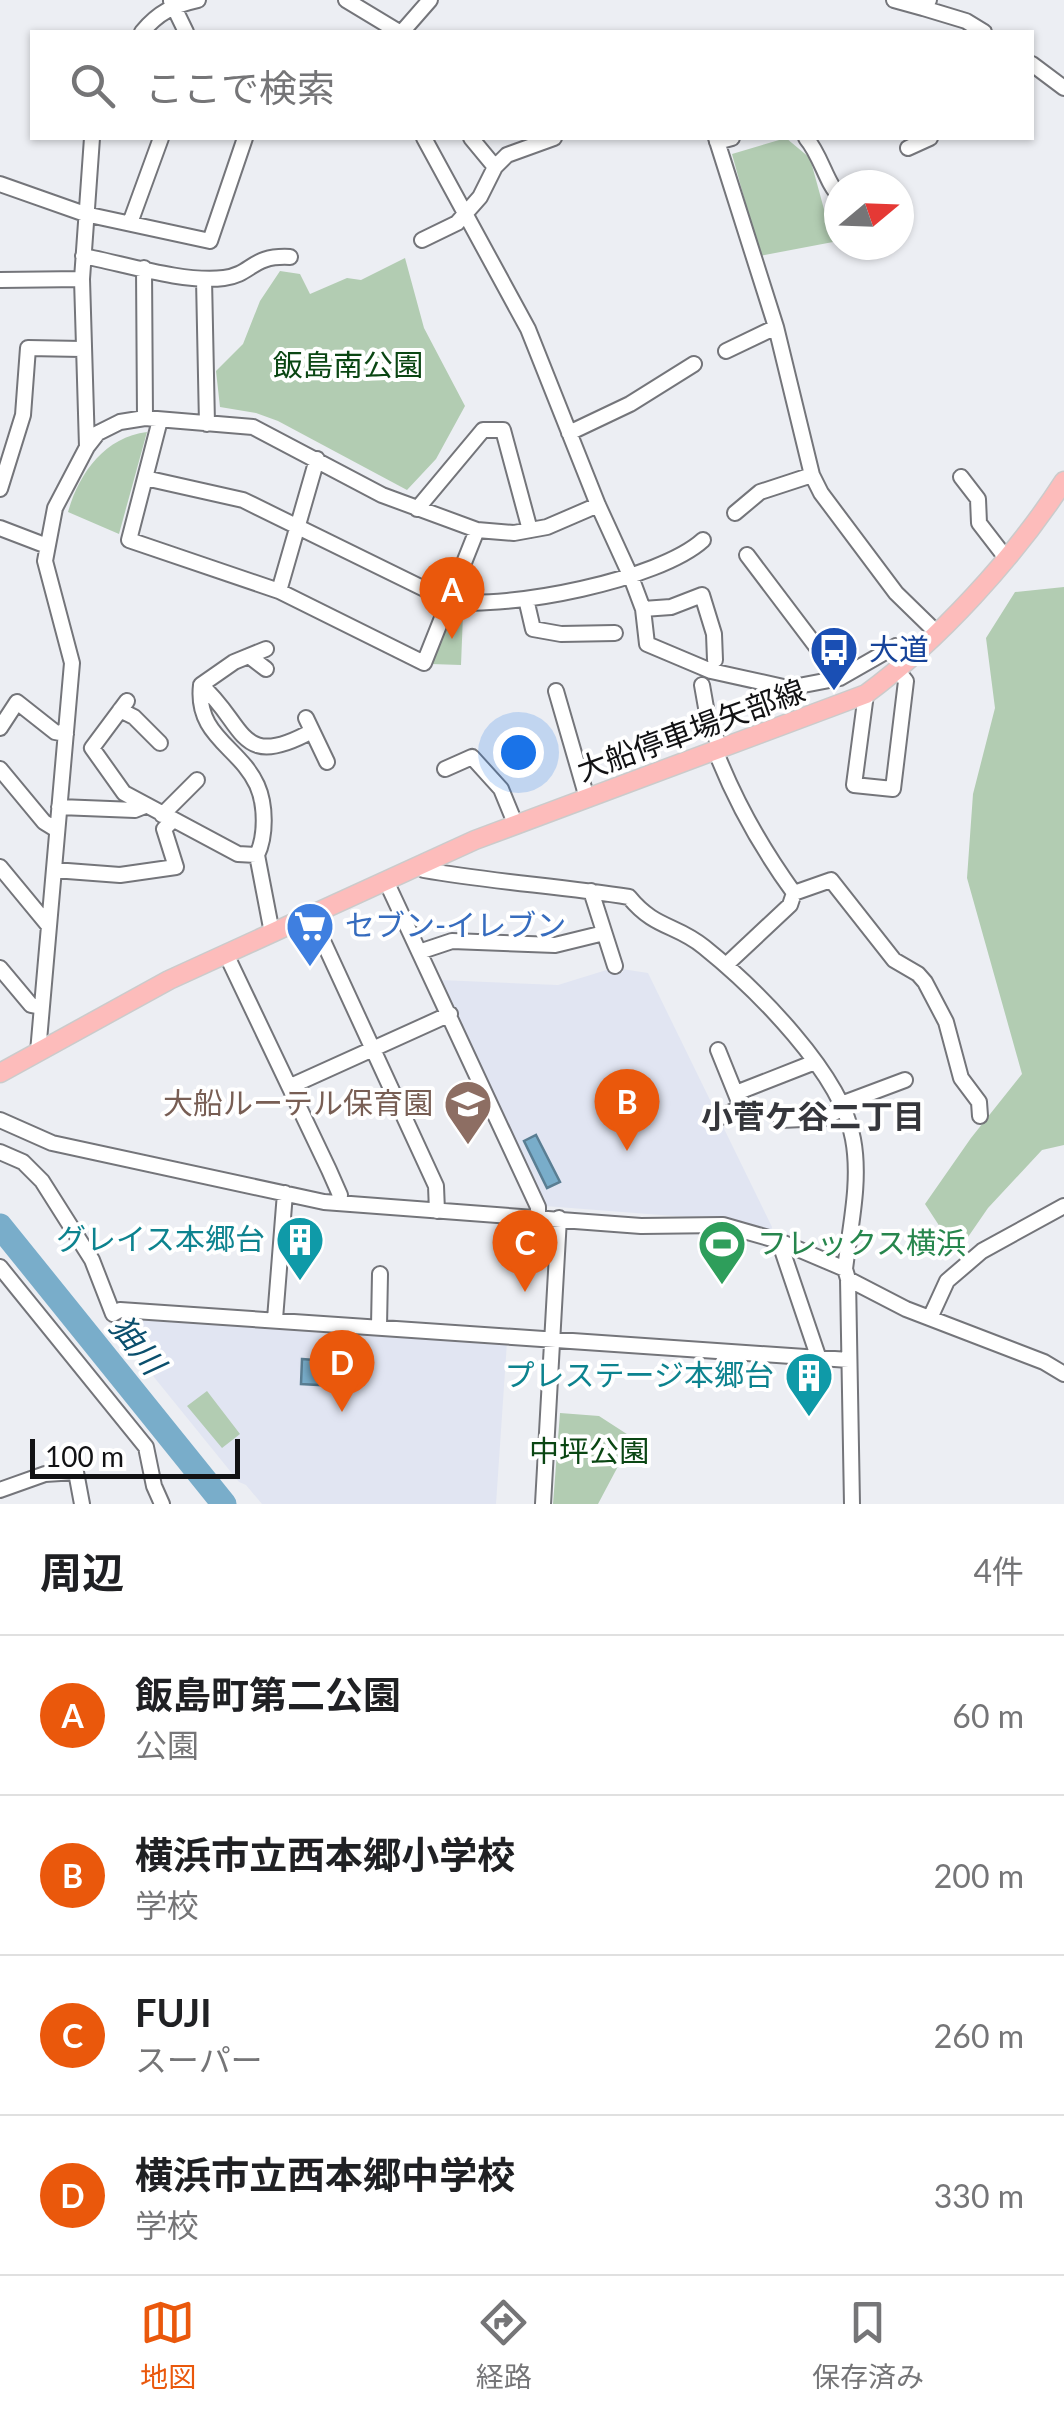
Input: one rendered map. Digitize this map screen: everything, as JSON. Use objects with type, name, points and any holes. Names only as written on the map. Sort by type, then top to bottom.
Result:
[{"type":"main road","name":"大船停車場矢部線","points":[[0,1072],[169,980],[515,823],[866,694],[938,633],[1027,534],[1064,483]]},
{"type":"street","points":[[144,30],[171,3],[198,0]]},
{"type":"street","points":[[346,0],[397,30]]},
{"type":"street","points":[[402,30],[430,0]]},
{"type":"street","points":[[894,0],[926,4],[980,30]]},
{"type":"street","points":[[171,3],[185,30]]},
{"type":"street","points":[[1034,66],[1064,88]]},
{"type":"street","points":[[87,447],[82,279],[92,140]]},
{"type":"street","points":[[130,223],[160,140]]},
{"type":"street","points":[[0,184],[86,214],[210,241],[243,140]]},
{"type":"street","points":[[425,140],[528,328],[631,576],[643,609],[647,644],[705,671],[788,688],[840,678],[896,646],[906,681],[894,789],[854,785],[866,694]]},
{"type":"street","points":[[473,140],[496,167]]},
{"type":"street","points":[[721,140],[776,327],[812,475],[821,494],[896,594],[938,633]]},
{"type":"street","points":[[808,140],[819,153],[825,170]]},
{"type":"street","points":[[908,148],[926,140]]},
{"type":"street","points":[[422,240],[457,223],[480,197],[496,167],[526,142]]},
{"type":"street","points":[[83,256],[204,279],[238,274],[270,256],[290,257]]},
{"type":"street","points":[[144,268],[152,419],[145,478],[128,540],[279,591],[424,664],[477,530]]},
{"type":"street","points":[[0,280],[82,279]]},
{"type":"street","points":[[204,279],[208,424]]},
{"type":"street","points":[[726,351],[776,327]]},
{"type":"street","points":[[0,489],[23,414],[28,348],[82,349]]},
{"type":"street","points":[[569,432],[630,404],[694,364]]},
{"type":"street","points":[[38,1052],[72,663],[47,576],[47,546],[55,508],[87,447],[108,426],[152,419],[253,427],[382,494],[477,530],[514,533],[547,527],[598,504]]},
{"type":"street","points":[[417,509],[483,430],[503,430],[530,530]]},
{"type":"street","points":[[279,591],[317,459]]},
{"type":"street","points":[[735,513],[760,492],[812,475]]},
{"type":"street","points":[[961,477],[978,499],[979,523],[1006,558]]},
{"type":"street","points":[[145,478],[244,500],[449,602],[470,605],[526,599],[631,576],[690,552],[703,540]]},
{"type":"street","points":[[0,528],[47,546]]},
{"type":"street","points":[[747,554],[840,678]]},
{"type":"street","points":[[643,609],[671,607],[702,596],[714,634],[705,671],[708,719],[732,794],[794,893]]},
{"type":"street","points":[[526,599],[534,629],[561,634],[614,633]]},
{"type":"street","points":[[266,649],[212,674],[201,686],[200,708],[206,722],[257,785],[263,821],[257,855],[272,933]]},
{"type":"street","points":[[249,656],[266,669]]},
{"type":"street","points":[[201,686],[218,700],[233,727],[252,742],[270,749],[288,744],[309,724],[327,762]]},
{"type":"street","points":[[556,691],[587,798]]},
{"type":"street","points":[[0,728],[17,702],[55,732],[66,734]]},
{"type":"street","points":[[160,743],[124,705],[92,748],[124,793],[238,854],[257,855]]},
{"type":"street","points":[[445,769],[472,757],[501,790],[515,823]]},
{"type":"street","points":[[0,769],[44,822],[57,830]]},
{"type":"street","points":[[54,870],[120,875],[176,868],[164,829],[167,818],[197,780]]},
{"type":"street","points":[[59,807],[135,810],[146,806]]},
{"type":"street","points":[[419,866],[472,878],[629,897],[646,917],[696,940],[726,965],[815,1062],[842,1106],[853,1135],[856,1163],[847,1274],[852,1504]]},
{"type":"street","points":[[0,867],[48,926]]},
{"type":"street","points":[[794,893],[831,880],[894,960],[925,982],[946,1022],[961,1078],[979,1102],[980,1116]]},
{"type":"street","points":[[386,881],[538,1207],[538,1217]]},
{"type":"street","points":[[590,891],[615,966]]},
{"type":"street","points":[[726,965],[790,905],[794,893]]},
{"type":"street","points":[[311,915],[436,1186],[436,1211]]},
{"type":"street","points":[[420,952],[452,941],[554,946],[604,933]]},
{"type":"street","points":[[226,954],[330,1170],[340,1196],[338,1203]]},
{"type":"street","points":[[0,968],[31,1006],[41,1006]]},
{"type":"street","points":[[291,1086],[450,1014]]},
{"type":"street","points":[[718,1050],[741,1108],[719,1118]]},
{"type":"street","points":[[736,1092],[815,1062]]},
{"type":"street","points":[[781,1120],[825,1118],[842,1106],[905,1080]]},
{"type":"street","points":[[0,1120],[52,1142],[338,1203],[641,1226],[723,1226],[778,1241],[930,1318],[1044,1362],[1064,1374]]},
{"type":"street","points":[[0,1152],[23,1162],[42,1181],[92,1260],[112,1314],[120,1310],[378,1326],[849,1360]]},
{"type":"street","points":[[274,1320],[285,1193]]},
{"type":"street","points":[[930,1318],[948,1281],[982,1252],[1064,1206]]},
{"type":"street","points":[[543,1504],[559,1218]]},
{"type":"street","points":[[778,1241],[818,1356]]},
{"type":"street","points":[[0,1267],[146,1447],[162,1504]]},
{"type":"street","points":[[378,1326],[380,1274]]},
{"type":"street","points":[[0,1490],[44,1474],[76,1472],[82,1504]]},
{"type":"shaded area","points":[[613,968],[615,973],[623,972],[622,969],[648,973],[771,1231],[725,1220],[545,1206],[440,980],[558,985]]},
{"type":"shaded area","points":[[124,1317],[507,1342],[496,1504],[262,1504],[239,1482],[115,1329]]},
{"type":"green space","points":[[788,140],[810,158],[824,209],[824,244],[760,256],[732,154]]},
{"type":"green space","name":"飯島南公園","points":[[405,258],[424,328],[465,406],[436,459],[407,490],[278,421],[220,407],[216,371],[243,344],[260,301],[280,271],[300,274],[310,294],[347,278],[361,280]]},
{"type":"green space","points":[[147,432],[119,534],[68,512],[79,484],[96,459],[118,441]]},
{"type":"green space","points":[[1064,587],[1064,1145],[1042,1150],[988,1208],[957,1253],[925,1204],[1022,1074],[967,878],[973,794],[995,708],[986,638],[1015,592]]},
{"type":"green space","points":[[452,614],[463,614],[461,665],[431,664]]},
{"type":"green space","points":[[207,1391],[240,1434],[222,1448],[187,1406]]},
{"type":"green space","name":"中坪公園","points":[[560,1413],[599,1416],[633,1438],[598,1504],[553,1504]]},
{"type":"water","points":[[536,1135],[560,1182],[547,1188],[524,1141]]},
{"type":"water","points":[[302,1359],[354,1363],[353,1387],[301,1384]]},
{"type":"waterway","name":"㹨川","points":[[0,1226],[224,1504]]},
{"type":"place","name":"飯島町第二公園","points":[[452,639]]},
{"type":"place","name":"大道","points":[[834,692]]},
{"type":"place","name":"セブン-イレブン","points":[[310,968]]},
{"type":"place","name":"大船ルーテル保育園","points":[[468,1146]]},
{"type":"place","name":"横浜市立西本郷小学校","points":[[627,1151]]},
{"type":"place","name":"グレイス本郷台","points":[[300,1282]]},
{"type":"place","name":"フレックス横浜","points":[[722,1286]]},
{"type":"place","name":"FUJI","points":[[525,1292]]},
{"type":"place","name":"横浜市立西本郷中学校","points":[[342,1412]]},
{"type":"place","name":"プレステージ本郷台","points":[[809,1418]]},
{"type":"district","name":"小菅ケ谷二丁目","points":[[813,1117]]}]
